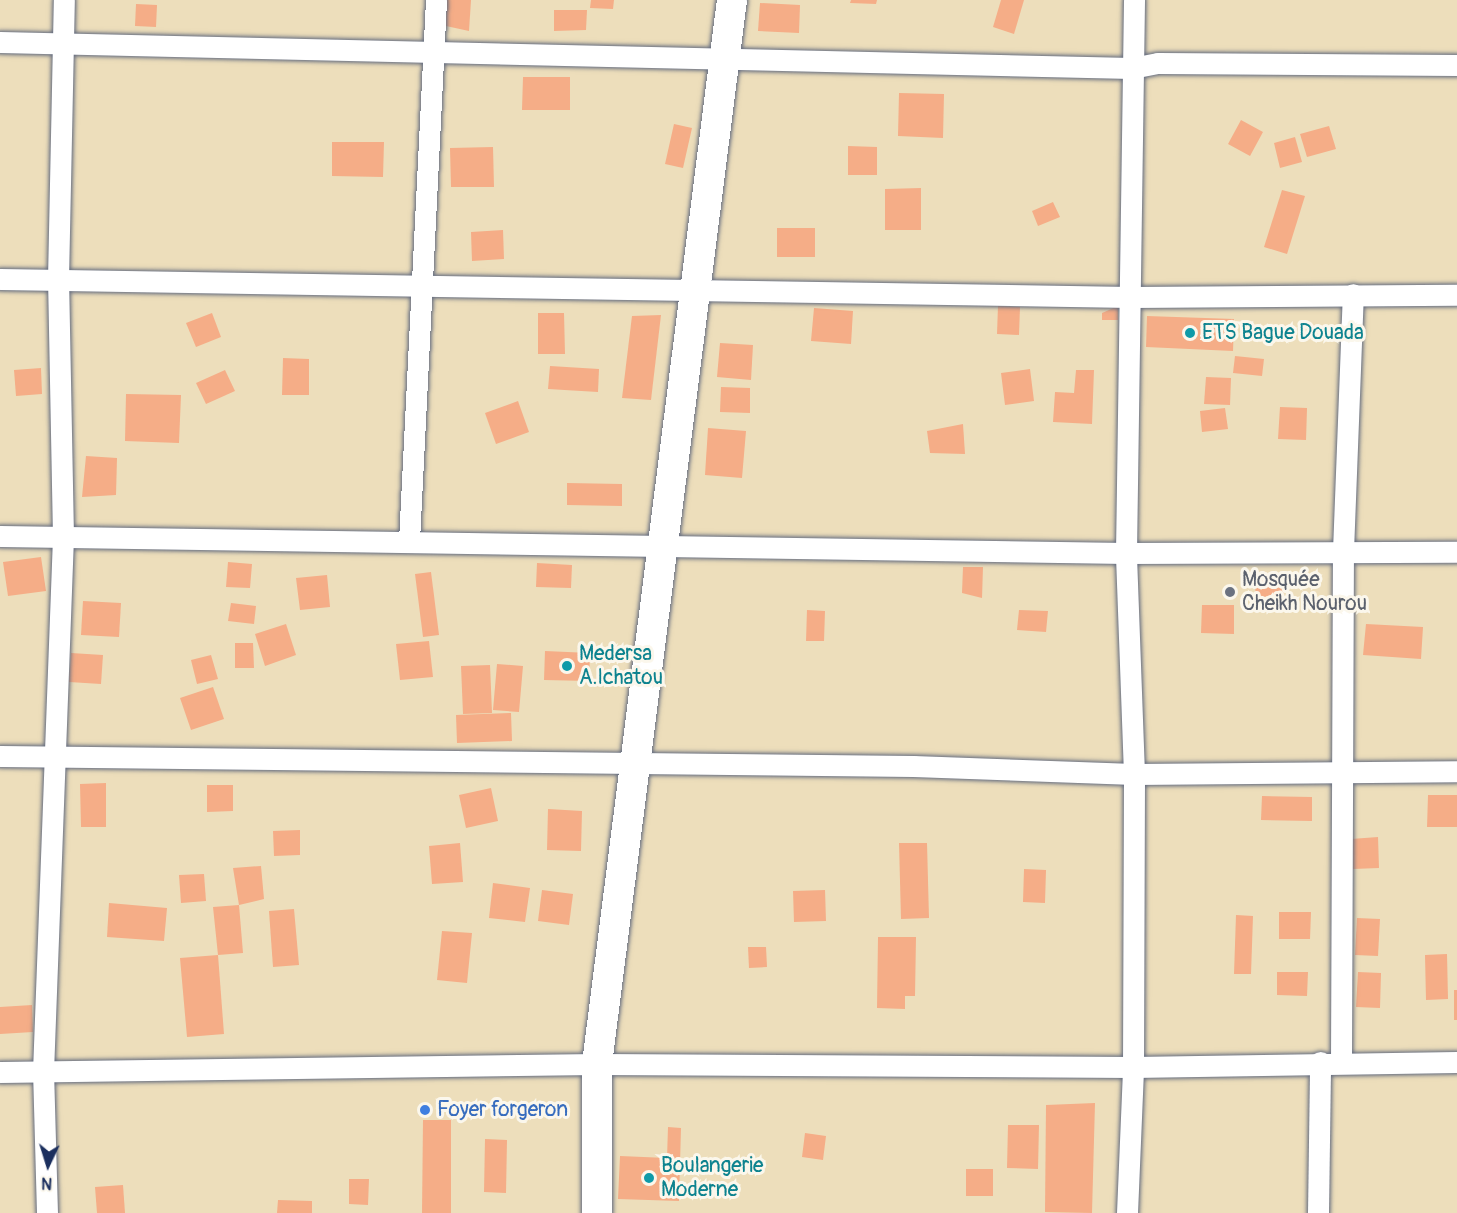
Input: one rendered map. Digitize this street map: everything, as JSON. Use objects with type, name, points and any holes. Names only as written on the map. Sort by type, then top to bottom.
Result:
[{"type":"street","points":[[46,1213],[43,1071],[52,757],[63,537],[58,279],[64,0]]},
{"type":"street","points":[[409,541],[436,0]]},
{"type":"street","points":[[597,1213],[597,1064],[638,763],[732,0]]},
{"type":"street","points":[[1127,1213],[1133,1067],[1134,774],[1126,553],[1134,0]]},
{"type":"street","points":[[0,42],[63,40],[435,53],[1132,68],[1158,63],[1457,65]]},
{"type":"street","points":[[0,279],[695,287],[1131,297],[1457,295]]},
{"type":"street","points":[[1341,1062],[1344,550],[1353,294]]},
{"type":"street","points":[[0,536],[664,543],[1126,553],[1344,550],[1457,552]]},
{"type":"street","points":[[0,756],[638,763],[1134,774],[1344,770],[1457,771]]},
{"type":"street","points":[[0,1072],[597,1064],[1133,1067],[1320,1062],[1457,1062]]},
{"type":"street","points":[[1318,1213],[1320,1062]]},
{"type":"building","points":[[447,0],[471,0],[469,31],[446,26]]},
{"type":"building","points":[[591,0],[614,0],[613,9],[590,8]]},
{"type":"building","points":[[851,0],[877,0],[876,4],[850,3]]},
{"type":"building","points":[[1001,0],[1024,0],[1014,34],[993,27]]},
{"type":"building","points":[[760,3],[800,5],[799,33],[758,31]]},
{"type":"building","points":[[136,4],[157,5],[156,27],[135,26]]},
{"type":"building","points":[[554,10],[587,10],[586,30],[554,31]]},
{"type":"building","points":[[523,77],[570,77],[570,110],[522,110]]},
{"type":"building","points":[[899,93],[944,94],[943,138],[898,136]]},
{"type":"building","points":[[1241,120],[1263,132],[1250,156],[1228,144]]},
{"type":"building","points":[[674,124],[692,128],[683,168],[665,164]]},
{"type":"building","points":[[1329,126],[1336,149],[1307,157],[1300,134]]},
{"type":"building","points":[[1295,137],[1302,162],[1280,168],[1274,143]]},
{"type":"building","points":[[332,142],[384,142],[383,177],[332,176]]},
{"type":"building","points":[[848,146],[877,147],[877,175],[848,175]]},
{"type":"building","points":[[493,147],[494,187],[451,187],[450,148]]},
{"type":"building","points":[[921,188],[921,230],[885,230],[885,189]]},
{"type":"building","points":[[1282,190],[1305,196],[1287,254],[1264,247]]},
{"type":"building","points":[[1053,202],[1060,217],[1038,226],[1032,211]]},
{"type":"building","points":[[777,228],[815,228],[815,257],[777,257]]},
{"type":"building","points":[[503,230],[504,259],[472,261],[471,232]]},
{"type":"building","points":[[998,306],[1020,307],[1019,335],[997,334]]},
{"type":"building","points":[[1118,306],[1118,320],[1102,320],[1102,313]]},
{"type":"building","points":[[814,308],[853,311],[851,344],[811,341]]},
{"type":"building","points":[[212,313],[221,337],[196,347],[186,323]]},
{"type":"building","points":[[538,313],[564,313],[565,354],[538,354]]},
{"type":"building","points":[[661,315],[651,400],[622,398],[632,316]]},
{"type":"building","name":"ETS Bague Douada","points":[[1147,316],[1234,319],[1233,351],[1146,347]]},
{"type":"building","points":[[720,343],[753,345],[751,380],[717,377]]},
{"type":"building","points":[[1235,356],[1264,359],[1262,376],[1233,373]]},
{"type":"building","points":[[283,358],[309,359],[309,395],[282,395]]},
{"type":"building","points":[[550,366],[599,369],[598,392],[548,389]]},
{"type":"building","points":[[41,368],[42,394],[16,396],[14,370]]},
{"type":"building","points":[[1030,369],[1034,401],[1005,405],[1001,373]]},
{"type":"building","points":[[225,370],[235,391],[206,404],[196,383]]},
{"type":"building","points":[[1076,370],[1094,370],[1092,424],[1053,422],[1055,392],[1074,393]]},
{"type":"building","points":[[1206,377],[1231,378],[1230,405],[1204,404]]},
{"type":"building","points":[[721,387],[750,388],[750,413],[720,412]]},
{"type":"building","points":[[126,394],[181,395],[179,443],[125,441]]},
{"type":"building","points":[[518,401],[529,432],[496,444],[485,413]]},
{"type":"building","points":[[1280,407],[1307,408],[1306,440],[1278,439]]},
{"type":"building","points":[[1225,408],[1228,429],[1202,432],[1200,411]]},
{"type":"building","points":[[963,424],[965,454],[930,453],[927,431]]},
{"type":"building","points":[[708,428],[746,431],[742,478],[705,475]]},
{"type":"building","points":[[86,456],[117,458],[116,495],[82,497]]},
{"type":"building","points":[[567,483],[622,484],[622,506],[567,505]]},
{"type":"building","points":[[41,557],[46,591],[8,596],[3,562]]},
{"type":"building","points":[[228,562],[252,564],[250,588],[226,587]]},
{"type":"building","points":[[537,563],[572,565],[571,588],[536,587]]},
{"type":"building","points":[[963,567],[983,567],[982,598],[962,593]]},
{"type":"building","points":[[431,572],[439,635],[423,637],[415,574]]},
{"type":"building","points":[[327,575],[330,607],[300,610],[296,578]]},
{"type":"building","points":[[1283,576],[1284,609],[1256,610],[1255,577]]},
{"type":"building","points":[[83,601],[121,603],[119,637],[81,635]]},
{"type":"building","points":[[231,603],[256,606],[254,624],[228,621]]},
{"type":"building","points":[[1202,605],[1234,605],[1234,634],[1201,633]]},
{"type":"building","points":[[807,610],[825,611],[824,641],[806,641]]},
{"type":"building","points":[[1019,610],[1048,611],[1046,632],[1017,630]]},
{"type":"building","points":[[286,624],[296,655],[265,666],[255,634]]},
{"type":"building","points":[[1366,624],[1423,627],[1421,659],[1363,655]]},
{"type":"building","points":[[429,641],[433,677],[400,680],[396,644]]},
{"type":"building","points":[[235,643],[253,643],[254,668],[235,668]]},
{"type":"building","name":"Medersa A.Ichatou","points":[[545,651],[590,653],[589,681],[544,680]]},
{"type":"building","points":[[71,653],[103,655],[101,684],[69,682]]},
{"type":"building","points":[[211,655],[218,679],[197,684],[191,660]]},
{"type":"building","points":[[497,664],[523,666],[519,712],[493,710]]},
{"type":"building","points":[[490,665],[492,713],[463,714],[461,666]]},
{"type":"building","points":[[213,687],[224,719],[191,730],[180,698]]},
{"type":"building","points":[[511,713],[512,741],[457,743],[456,715]]},
{"type":"building","points":[[106,783],[106,827],[81,827],[80,784]]},
{"type":"building","points":[[207,785],[233,785],[233,811],[207,812]]},
{"type":"building","points":[[491,788],[498,821],[466,828],[459,795]]},
{"type":"building","points":[[1428,795],[1457,795],[1457,827],[1427,827]]},
{"type":"building","points":[[1262,796],[1312,797],[1312,821],[1261,820]]},
{"type":"building","points":[[548,809],[582,811],[581,851],[547,850]]},
{"type":"building","points":[[300,830],[300,855],[274,856],[273,831]]},
{"type":"building","points":[[1378,837],[1379,868],[1353,869],[1351,839]]},
{"type":"building","points":[[460,843],[463,882],[432,884],[429,846]]},
{"type":"building","points":[[899,843],[927,843],[929,918],[901,919]]},
{"type":"building","points":[[261,866],[264,899],[239,905],[233,868]]},
{"type":"building","points":[[1024,869],[1046,870],[1045,903],[1023,902]]},
{"type":"building","points":[[204,874],[206,901],[181,903],[179,875]]},
{"type":"building","points":[[493,883],[530,888],[525,922],[489,918]]},
{"type":"building","points":[[542,890],[573,894],[569,925],[538,921]]},
{"type":"building","points":[[825,890],[826,921],[794,922],[793,891]]},
{"type":"building","points":[[109,903],[167,908],[164,941],[107,937]]},
{"type":"building","points":[[239,905],[243,953],[218,955],[213,907]]},
{"type":"building","points":[[294,909],[299,965],[273,967],[269,911]]},
{"type":"building","points":[[1279,912],[1311,912],[1310,939],[1279,939]]},
{"type":"building","points":[[1236,915],[1253,916],[1251,974],[1234,974]]},
{"type":"building","points":[[1357,918],[1380,919],[1378,956],[1355,955]]},
{"type":"building","points":[[442,931],[472,933],[467,983],[437,980]]},
{"type":"building","points":[[878,937],[916,937],[915,996],[905,996],[905,1009],[877,1008]]},
{"type":"building","points":[[748,947],[766,947],[767,967],[749,968]]},
{"type":"building","points":[[1447,954],[1448,999],[1426,1000],[1425,955]]},
{"type":"building","points":[[218,955],[224,1034],[187,1037],[180,958]]},
{"type":"building","points":[[1277,972],[1308,972],[1307,996],[1277,995]]},
{"type":"building","points":[[1358,972],[1381,973],[1380,1008],[1356,1007]]},
{"type":"building","points":[[1454,990],[1457,990],[1457,1020],[1454,1020]]},
{"type":"building","points":[[32,1005],[33,1032],[0,1034],[0,1007]]},
{"type":"building","points":[[1095,1103],[1092,1213],[1045,1212],[1046,1105]]},
{"type":"building","points":[[423,1120],[451,1120],[451,1213],[422,1213]]},
{"type":"building","points":[[1008,1125],[1039,1125],[1038,1169],[1007,1168]]},
{"type":"building","name":"Boulangerie Moderne","points":[[668,1127],[681,1128],[679,1201],[618,1199],[620,1156],[667,1158]]},
{"type":"building","points":[[805,1133],[826,1136],[823,1160],[802,1157]]},
{"type":"building","points":[[485,1139],[507,1140],[506,1193],[484,1192]]},
{"type":"building","points":[[966,1169],[993,1169],[993,1196],[966,1196]]},
{"type":"building","points":[[349,1179],[369,1179],[368,1205],[349,1204]]},
{"type":"building","points":[[123,1185],[125,1213],[97,1213],[95,1187]]},
{"type":"building","points":[[278,1200],[312,1201],[312,1213],[277,1213]]},
{"type":"place","name":"ETS Bague Douada","points":[[1190,333]]},
{"type":"place","name":"Mosquée Cheikh Nourou","points":[[1230,592]]},
{"type":"place","name":"Medersa A.Ichatou","points":[[567,666]]},
{"type":"place","name":"Foyer forgeron","points":[[425,1110]]},
{"type":"place","name":"Boulangerie Moderne","points":[[649,1178]]}]
